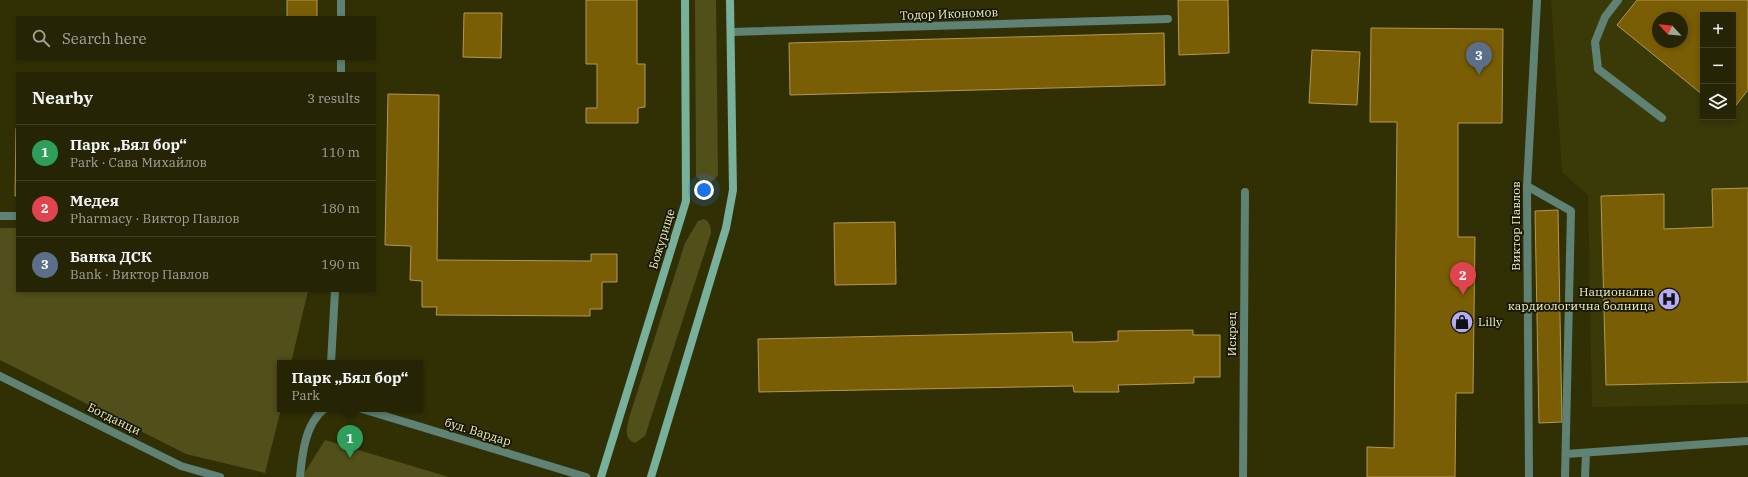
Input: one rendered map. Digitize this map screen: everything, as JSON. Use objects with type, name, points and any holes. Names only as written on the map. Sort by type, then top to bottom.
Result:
[{"type":"street","points":[[341,0],[341,16]]},
{"type":"street","name":"Божурище","points":[[601,477],[686,201],[685,0]]},
{"type":"street","points":[[651,477],[726,228],[733,190],[730,0]]},
{"type":"street","name":"Виктор Павлов","points":[[1529,477],[1527,186],[1537,0]]},
{"type":"street","points":[[1618,0],[1605,17],[1595,42],[1598,69],[1662,118]]},
{"type":"street","name":"Тодор Икономов","points":[[731,32],[1168,19]]},
{"type":"street","points":[[340,72],[341,60]]},
{"type":"street","points":[[1527,186],[1571,211],[1565,477]]},
{"type":"street","name":"Искрец","points":[[1243,477],[1245,192]]},
{"type":"street","points":[[0,216],[16,216]]},
{"type":"street","points":[[331,360],[335,292]]},
{"type":"street","name":"Богданци","points":[[0,376],[181,466],[220,477]]},
{"type":"street","points":[[300,477],[301,462],[308,432],[317,414],[320,412]]},
{"type":"street","name":"бул. Вардар","points":[[372,412],[586,477]]},
{"type":"street","points":[[1566,454],[1748,440]]},
{"type":"street","points":[[1585,477],[1586,453]]},
{"type":"shaded area","points":[[695,0],[716,0],[718,175],[710,182],[705,183],[703,183],[696,176]]},
{"type":"shaded area","name":"Национална кардиологична болница","points":[[1551,0],[1748,0],[1748,404],[1592,407],[1588,195],[1562,172]]},
{"type":"shaded area","points":[[704,219],[710,225],[711,233],[645,436],[635,443],[627,436],[629,418],[685,243],[698,221]]},
{"type":"shaded area","points":[[0,228],[16,228],[16,292],[308,292],[292,360],[277,360],[277,412],[280,412],[265,473],[186,454],[0,360]]},
{"type":"shaded area","points":[[325,440],[449,477],[302,477]]},
{"type":"building","points":[[287,0],[317,0],[317,16],[287,16]]},
{"type":"building","points":[[586,0],[637,0],[637,64],[645,64],[645,107],[638,108],[638,123],[586,123],[586,108],[597,108],[597,64],[586,64]]},
{"type":"building","points":[[1178,0],[1228,0],[1229,53],[1179,55]]},
{"type":"building","points":[[1637,0],[1748,0],[1748,90],[1736,105],[1736,12],[1700,12],[1700,93],[1617,25]]},
{"type":"building","points":[[464,13],[502,13],[501,58],[463,57]]},
{"type":"building","points":[[1371,28],[1503,29],[1502,123],[1458,123],[1458,237],[1475,237],[1473,393],[1456,393],[1455,477],[1367,477],[1367,447],[1394,448],[1397,122],[1370,122]]},
{"type":"building","points":[[1164,33],[1165,85],[790,95],[789,43]]},
{"type":"building","points":[[1312,50],[1360,52],[1357,105],[1309,103]]},
{"type":"building","points":[[388,94],[439,95],[437,260],[591,261],[591,254],[617,254],[617,282],[602,282],[602,309],[590,309],[590,316],[436,315],[437,307],[422,307],[422,281],[410,280],[411,246],[385,245]]},
{"type":"building","points":[[16,128],[16,196],[15,196]]},
{"type":"building","points":[[1748,188],[1748,382],[1606,385],[1601,196],[1664,194],[1664,229],[1713,227],[1712,189]]},
{"type":"building","points":[[1558,210],[1562,422],[1539,423],[1535,211]]},
{"type":"building","points":[[895,222],[896,284],[835,285],[834,223]]},
{"type":"building","points":[[1193,330],[1193,335],[1220,335],[1220,377],[1194,377],[1194,383],[1118,385],[1119,392],[1074,392],[1073,386],[759,392],[758,339],[1072,332],[1073,342],[1095,342],[1118,341],[1118,331]]},
{"type":"place","name":"Банка ДСК","points":[[1479,75]]},
{"type":"place","name":"Медея","points":[[1463,295]]},
{"type":"place","name":"Национална кардиологична болница","points":[[1669,299]]},
{"type":"place","name":"Lilly","points":[[1462,322]]},
{"type":"place","name":"Парк „Бял бор“","points":[[350,458]]}]
